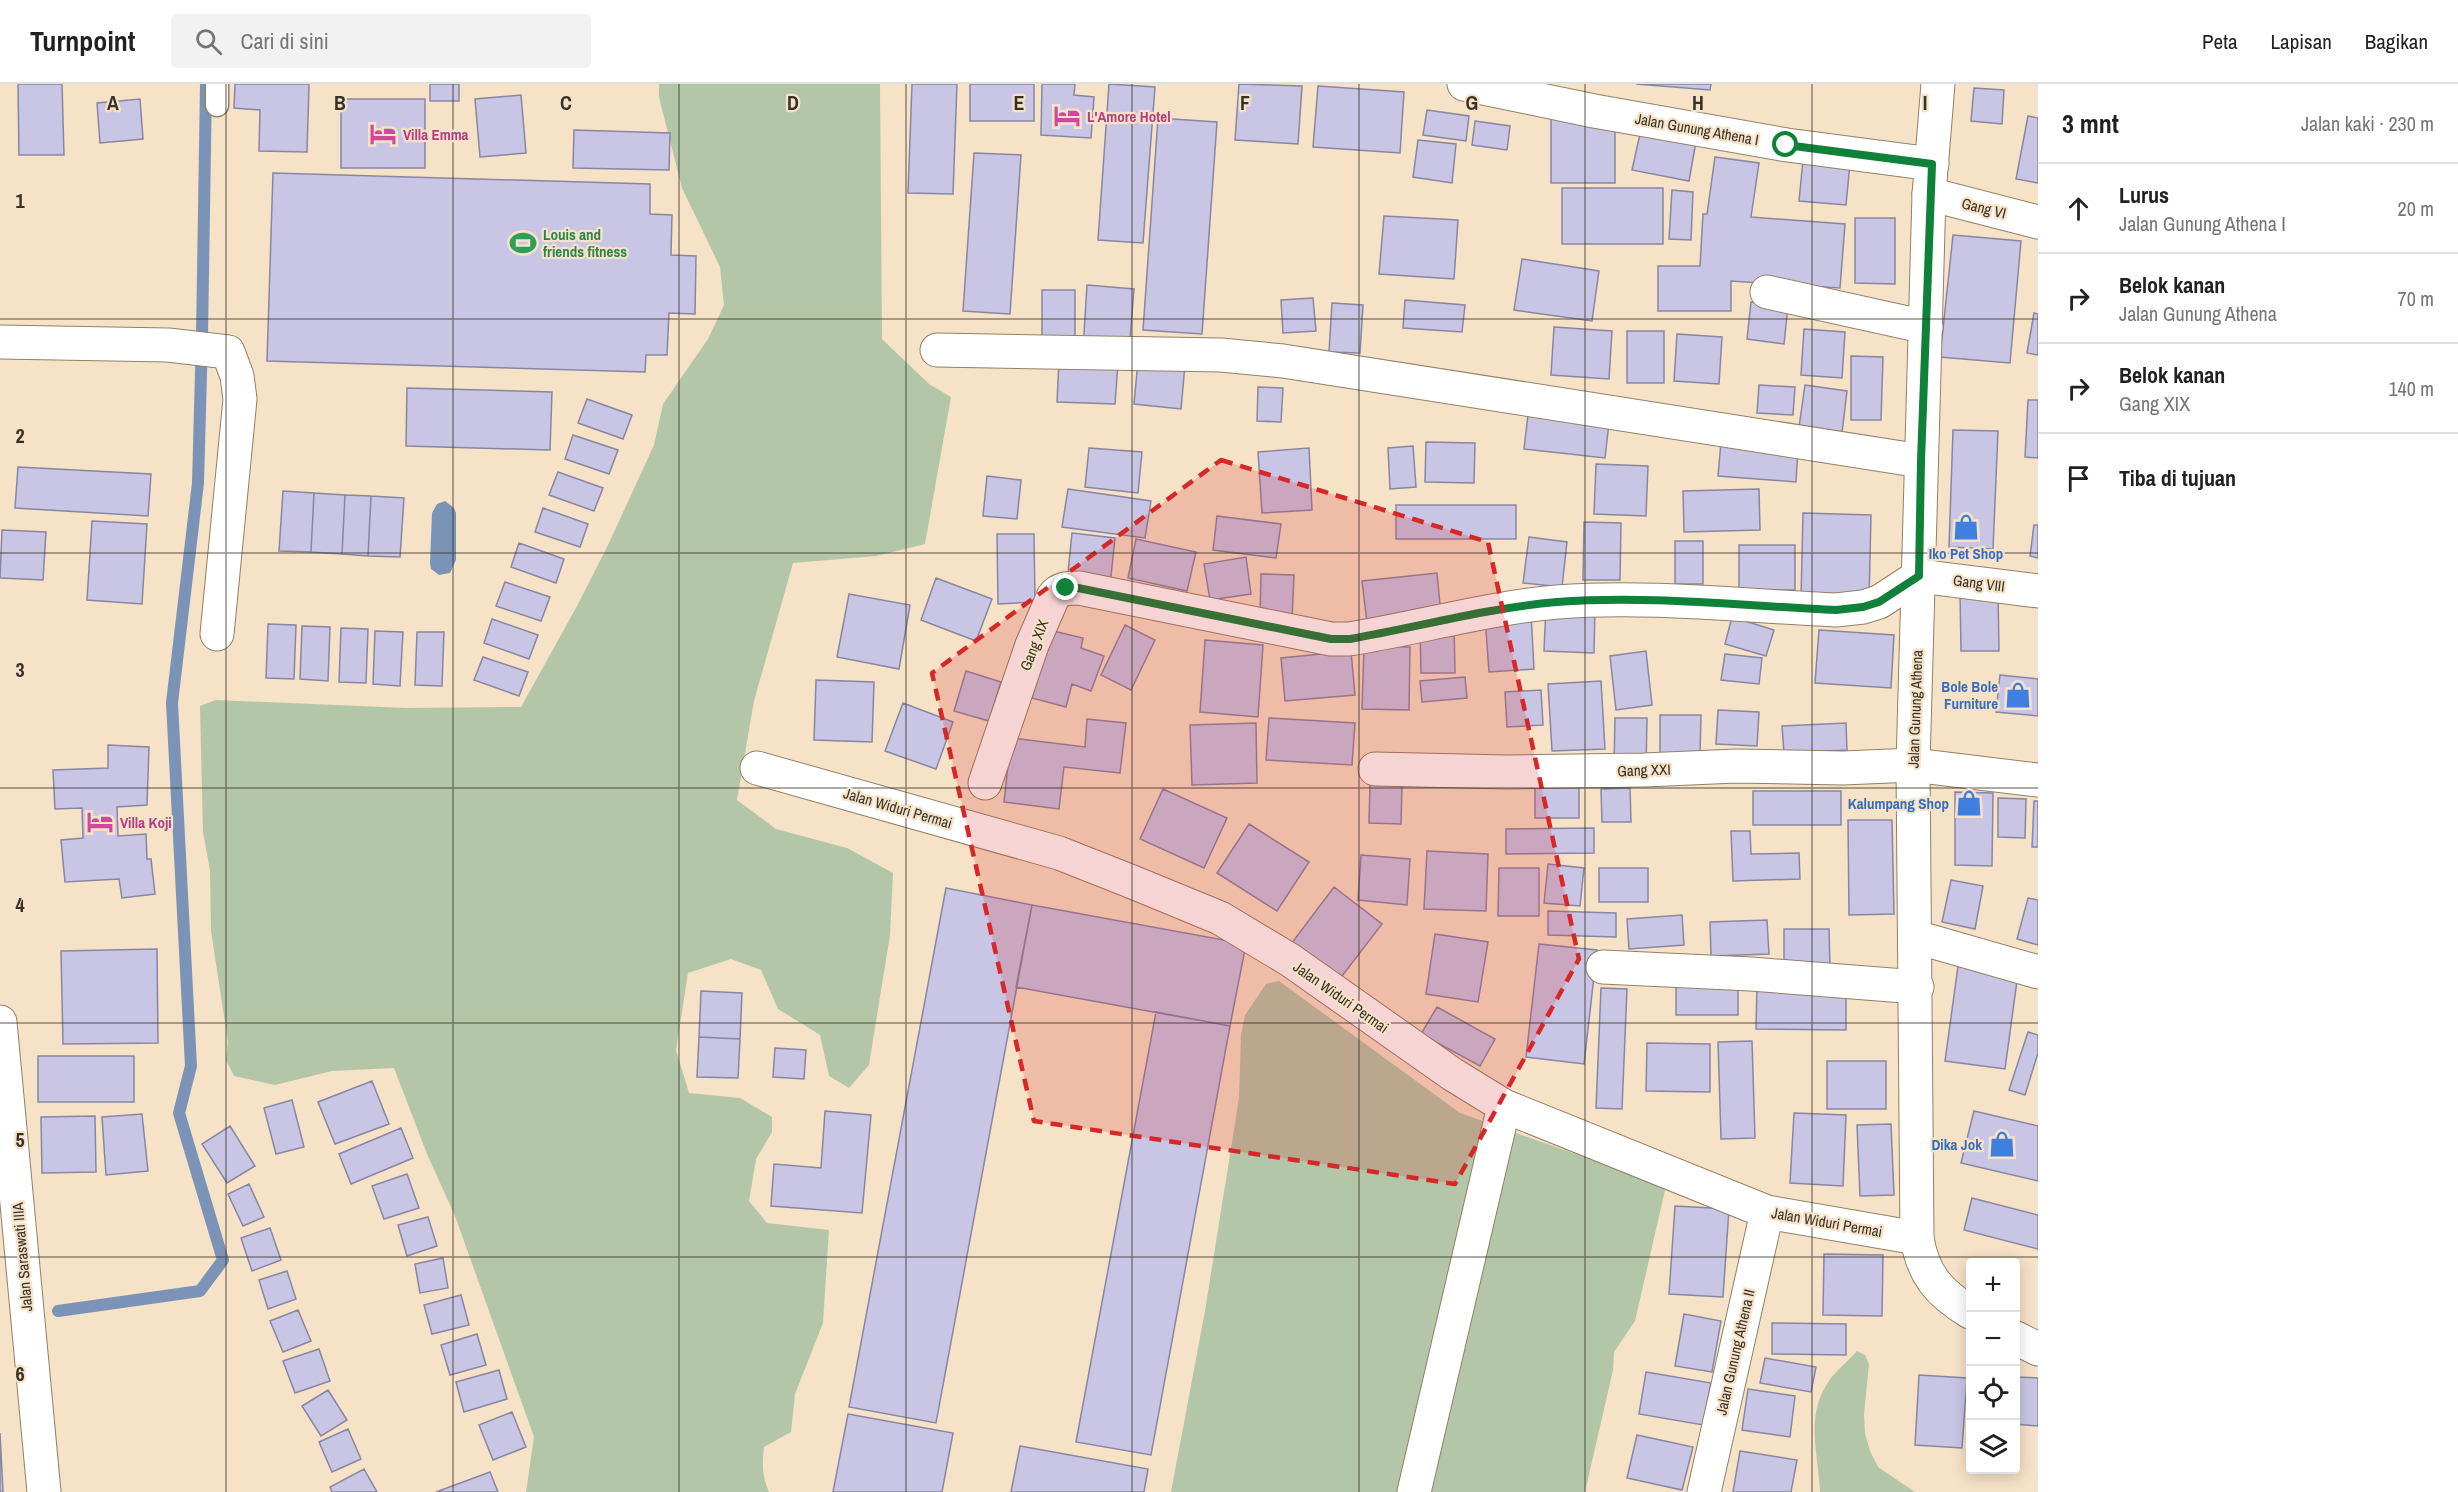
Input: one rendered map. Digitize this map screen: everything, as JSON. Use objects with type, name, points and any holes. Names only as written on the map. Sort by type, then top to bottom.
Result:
[{"type":"street","name":"Jalan Gunung Athena I","points":[[1464,84],[1594,111],[1786,145],[1930,179]]},
{"type":"street","name":"Jalan Gunung Athena","points":[[1938,84],[1930,179],[1913,765],[1917,987],[1917,1238],[1920,1257],[1932,1282],[1955,1303],[1966,1309]]},
{"type":"street","name":"Gang VI","points":[[1930,179],[2038,222]]},
{"type":"street","points":[[1767,292],[1926,327]]},
{"type":"street","points":[[0,342],[168,345],[228,352],[237,376],[240,399],[217,634]]},
{"type":"street","points":[[937,350],[1221,355],[1283,361],[1921,461]]},
{"type":"street","name":"Gang VIII","points":[[1919,576],[2038,591]]},
{"type":"street","name":"Gang XIX","points":[[985,783],[1032,645],[1053,597],[1057,592],[1066,588],[1078,588],[1331,639],[1350,639],[1476,613],[1557,602],[1630,600],[1836,610],[1863,607],[1879,602],[1919,576]]},
{"type":"street","name":"Gang XXI","points":[[1375,769],[1507,772],[1644,771],[1736,766],[1843,768],[1913,765],[2038,780]]},
{"type":"street","name":"Jalan Widuri Permai","points":[[757,768],[1059,853],[1220,918],[1290,960],[1452,1074],[1504,1106],[1767,1212],[1917,1238]]},
{"type":"street","points":[[1916,938],[2038,972]]},
{"type":"street","points":[[1603,967],[1751,974],[1917,987]]},
{"type":"street","name":"Jalan Saraswati IIIA","points":[[0,1022],[44,1492]]},
{"type":"street","points":[[1414,1492],[1504,1106]]},
{"type":"street","name":"Jalan Gunung Athena II","points":[[1704,1492],[1767,1212]]},
{"type":"street","points":[[2020,1340],[2038,1349]]},
{"type":"highlighted area","points":[[1221,460],[1488,542],[1579,959],[1455,1184],[1034,1121],[932,673]]},
{"type":"green space","points":[[659,84],[880,84],[882,339],[929,384],[951,397],[925,544],[876,556],[793,563],[754,701],[737,800],[776,829],[847,848],[893,873],[890,935],[869,1065],[849,1088],[829,1076],[820,1035],[778,1009],[761,970],[731,959],[688,973],[676,1050],[689,1093],[740,1098],[772,1117],[772,1132],[756,1159],[749,1201],[767,1223],[829,1230],[823,1323],[795,1394],[791,1432],[764,1447],[763,1470],[769,1492],[526,1492],[534,1437],[455,1216],[427,1154],[394,1068],[332,1071],[275,1085],[234,1076],[226,1060],[228,1042],[211,931],[210,870],[203,832],[200,706],[216,700],[406,708],[521,707],[609,543],[654,445],[663,404],[708,339],[724,305],[720,267],[682,188],[659,97]]},
{"type":"green space","points":[[1279,981],[1460,1113],[1666,1186],[1635,1321],[1614,1352],[1613,1370],[1585,1492],[1171,1492],[1205,1311],[1239,1098],[1241,1035],[1245,1015],[1266,984]]},
{"type":"green space","points":[[1857,1351],[1865,1355],[1869,1364],[1864,1414],[1865,1433],[1870,1451],[1878,1467],[1915,1492],[1820,1492],[1815,1433],[1818,1405],[1831,1378]]},
{"type":"water","points":[[445,501],[454,508],[456,513],[456,560],[450,573],[439,575],[431,569],[430,563],[432,513],[437,504]]},
{"type":"building","points":[[18,84],[62,84],[64,155],[19,155]]},
{"type":"building","points":[[235,84],[309,84],[307,152],[259,151],[260,110],[234,108]]},
{"type":"building","points":[[430,84],[459,84],[459,101],[430,101]]},
{"type":"building","points":[[912,84],[957,84],[953,194],[908,193]]},
{"type":"building","points":[[970,84],[1034,84],[1034,121],[970,121]]},
{"type":"building","name":"L'Amore Hotel","points":[[1042,84],[1075,84],[1074,95],[1094,97],[1091,138],[1041,135]]},
{"type":"building","points":[[1109,84],[1155,87],[1143,243],[1098,240]]},
{"type":"building","points":[[1239,84],[1302,86],[1298,144],[1235,140]]},
{"type":"building","points":[[1636,84],[1711,84],[1710,90]]},
{"type":"building","points":[[1318,86],[1404,92],[1400,153],[1313,147]]},
{"type":"building","points":[[1974,88],[2004,90],[2002,124],[1971,121]]},
{"type":"building","points":[[521,95],[526,153],[480,157],[475,99]]},
{"type":"building","points":[[140,99],[143,139],[100,143],[97,103]]},
{"type":"building","name":"Villa Emma","points":[[341,99],[425,99],[425,168],[341,168]]},
{"type":"building","points":[[1427,110],[1469,116],[1466,141],[1423,135]]},
{"type":"building","points":[[2028,116],[2038,118],[2038,183],[2016,179]]},
{"type":"building","points":[[1551,117],[1615,117],[1615,183],[1551,183]]},
{"type":"building","points":[[1158,118],[1217,122],[1202,334],[1143,330]]},
{"type":"building","points":[[1475,121],[1510,126],[1507,150],[1472,145]]},
{"type":"building","points":[[1642,125],[1697,136],[1689,181],[1632,170]]},
{"type":"building","points":[[574,130],[670,133],[669,170],[573,168]]},
{"type":"building","points":[[1418,140],[1456,144],[1452,183],[1413,177]]},
{"type":"building","points":[[974,153],[1021,155],[1010,314],[963,311]]},
{"type":"building","points":[[1715,157],[1759,163],[1751,217],[1845,224],[1840,288],[1731,281],[1731,311],[1658,311],[1658,266],[1700,266],[1703,214],[1707,214]]},
{"type":"building","points":[[1803,160],[1850,163],[1846,205],[1799,201]]},
{"type":"building","points":[[273,173],[650,184],[650,214],[672,215],[671,255],[696,256],[695,314],[669,313],[667,355],[646,355],[645,372],[267,361]]},
{"type":"building","points":[[1562,188],[1663,188],[1663,244],[1562,244]]},
{"type":"building","points":[[1672,190],[1693,192],[1691,240],[1669,239]]},
{"type":"building","points":[[1384,216],[1458,220],[1454,279],[1379,274]]},
{"type":"building","points":[[1855,218],[1895,218],[1895,284],[1855,283]]},
{"type":"building","points":[[1953,235],[2021,241],[2010,363],[1940,357]]},
{"type":"building","points":[[1522,259],[1599,271],[1592,321],[1514,310]]},
{"type":"building","points":[[1087,285],[1134,289],[1129,353],[1083,350]]},
{"type":"building","points":[[1042,290],[1075,290],[1075,350],[1042,350]]},
{"type":"building","points":[[1313,298],[1316,331],[1283,333],[1281,300]]},
{"type":"building","points":[[1405,300],[1465,305],[1462,332],[1403,328]]},
{"type":"building","points":[[1751,302],[1788,306],[1784,344],[1747,339]]},
{"type":"building","points":[[1332,303],[1363,305],[1360,353],[1329,352]]},
{"type":"building","points":[[2034,313],[2038,314],[2038,355],[2027,353]]},
{"type":"building","points":[[1554,327],[1612,331],[1609,379],[1551,375]]},
{"type":"building","points":[[1804,329],[1845,332],[1842,378],[1801,375]]},
{"type":"building","points":[[1627,331],[1664,331],[1664,383],[1627,383]]},
{"type":"building","points":[[1677,334],[1722,337],[1719,384],[1674,381]]},
{"type":"building","points":[[1851,356],[1883,357],[1881,420],[1851,420]]},
{"type":"building","points":[[1059,360],[1118,363],[1115,404],[1057,402]]},
{"type":"building","points":[[1138,361],[1185,365],[1181,409],[1134,404]]},
{"type":"building","points":[[1759,385],[1795,387],[1793,415],[1757,413]]},
{"type":"building","points":[[1805,385],[1847,391],[1842,433],[1799,427]]},
{"type":"building","points":[[1258,387],[1283,388],[1281,422],[1257,421]]},
{"type":"building","points":[[407,388],[552,392],[550,450],[406,446]]},
{"type":"building","points":[[587,399],[632,415],[623,439],[578,423]]},
{"type":"building","points":[[2028,400],[2038,400],[2038,458],[2025,457]]},
{"type":"building","points":[[1528,415],[1609,423],[1605,458],[1524,449]]},
{"type":"building","points":[[1953,430],[1998,431],[1993,549],[1949,547]]},
{"type":"building","points":[[573,435],[618,450],[609,474],[565,459]]},
{"type":"building","points":[[1426,442],[1475,443],[1474,483],[1425,482]]},
{"type":"building","points":[[1721,442],[1798,448],[1796,482],[1718,476]]},
{"type":"building","points":[[1413,446],[1416,487],[1390,489],[1388,448]]},
{"type":"building","points":[[1089,448],[1142,452],[1138,493],[1085,487]]},
{"type":"building","points":[[1309,448],[1312,510],[1262,513],[1258,452]]},
{"type":"building","points":[[1596,464],[1648,466],[1646,516],[1594,514]]},
{"type":"building","points":[[18,467],[151,474],[148,516],[15,508]]},
{"type":"building","points":[[558,472],[603,488],[594,511],[549,495]]},
{"type":"building","points":[[987,476],[1021,480],[1017,519],[983,516]]},
{"type":"building","points":[[1068,489],[1151,501],[1145,538],[1062,527]]},
{"type":"building","points":[[1759,489],[1760,530],[1684,532],[1683,491]]},
{"type":"building","points":[[283,491],[314,493],[311,552],[279,551]]},
{"type":"building","points":[[314,493],[345,495],[342,554],[311,552]]},
{"type":"building","points":[[345,495],[371,496],[368,556],[342,554]]},
{"type":"building","points":[[371,496],[404,498],[400,557],[368,556]]},
{"type":"building","points":[[1396,505],[1516,505],[1516,539],[1396,539]]},
{"type":"building","points":[[543,508],[588,524],[580,547],[535,532]]},
{"type":"building","points":[[1803,513],[1871,515],[1869,601],[1801,599]]},
{"type":"building","points":[[1217,516],[1281,524],[1276,558],[1213,550]]},
{"type":"building","points":[[92,521],[147,524],[142,604],[87,600]]},
{"type":"building","points":[[1584,522],[1621,523],[1620,580],[1583,580]]},
{"type":"building","points":[[2034,525],[2038,525],[2038,558],[2030,556]]},
{"type":"building","points":[[2,530],[46,532],[43,580],[0,578]]},
{"type":"building","points":[[1072,533],[1115,538],[1110,586],[1067,582]]},
{"type":"building","points":[[997,534],[1034,534],[1035,602],[998,604]]},
{"type":"building","points":[[1529,537],[1567,542],[1562,587],[1523,583]]},
{"type":"building","points":[[1136,539],[1196,552],[1187,591],[1128,578]]},
{"type":"building","points":[[1675,541],[1703,541],[1703,584],[1675,584]]},
{"type":"building","points":[[519,543],[564,559],[556,583],[511,567]]},
{"type":"building","points":[[1739,545],[1795,545],[1795,590],[1739,590]]},
{"type":"building","points":[[1246,557],[1251,594],[1210,600],[1204,564]]},
{"type":"building","points":[[1437,573],[1441,615],[1367,623],[1362,581]]},
{"type":"building","points":[[1261,574],[1294,575],[1292,620],[1260,619]]},
{"type":"building","points":[[936,578],[992,599],[976,641],[921,620]]},
{"type":"building","points":[[505,582],[550,597],[541,621],[496,606]]},
{"type":"building","points":[[1960,591],[1998,591],[1999,651],[1961,651]]},
{"type":"building","points":[[849,594],[910,605],[899,669],[837,657]]},
{"type":"building","points":[[1546,605],[1595,606],[1594,653],[1544,651]]},
{"type":"building","points":[[1531,613],[1534,669],[1489,672],[1485,617]]},
{"type":"building","points":[[1732,617],[1774,630],[1766,656],[1725,644]]},
{"type":"building","points":[[492,619],[538,635],[529,659],[484,643]]},
{"type":"building","points":[[268,624],[296,625],[294,679],[266,678]]},
{"type":"building","points":[[1125,625],[1155,640],[1131,690],[1101,675]]},
{"type":"building","points":[[1454,625],[1455,673],[1421,673],[1420,626]]},
{"type":"building","points":[[302,626],[330,627],[328,681],[300,679]]},
{"type":"building","points":[[341,628],[368,629],[366,683],[339,682]]},
{"type":"building","points":[[1049,630],[1083,638],[1081,648],[1104,656],[1091,691],[1072,684],[1066,707],[1032,698]]},
{"type":"building","points":[[1819,630],[1894,635],[1891,688],[1815,683]]},
{"type":"building","points":[[375,631],[403,632],[400,686],[373,684]]},
{"type":"building","points":[[417,632],[444,632],[442,686],[415,685]]},
{"type":"building","points":[[1205,640],[1263,645],[1258,717],[1200,712]]},
{"type":"building","points":[[1364,646],[1410,647],[1409,710],[1362,709]]},
{"type":"building","points":[[1351,651],[1355,695],[1285,701],[1281,658]]},
{"type":"building","points":[[1646,651],[1652,705],[1616,710],[1610,656]]},
{"type":"building","points":[[1725,654],[1762,658],[1759,684],[1721,680]]},
{"type":"building","points":[[483,657],[528,672],[519,696],[474,680]]},
{"type":"building","points":[[966,671],[1001,682],[989,721],[954,711]]},
{"type":"building","name":"Bole Bole Furniture","points":[[2000,675],[2038,679],[2038,716],[1996,712]]},
{"type":"building","points":[[1465,677],[1467,698],[1422,702],[1420,681]]},
{"type":"building","points":[[816,680],[874,682],[872,742],[814,740]]},
{"type":"building","points":[[1601,681],[1605,749],[1552,751],[1548,684]]},
{"type":"building","points":[[1541,690],[1543,725],[1507,727],[1505,692]]},
{"type":"building","points":[[903,703],[953,722],[936,769],[885,751]]},
{"type":"building","points":[[1718,710],[1759,712],[1757,746],[1716,744]]},
{"type":"building","points":[[1660,715],[1701,715],[1700,754],[1660,753]]},
{"type":"building","points":[[1269,718],[1355,723],[1352,765],[1266,760]]},
{"type":"building","points":[[1615,718],[1647,718],[1646,767],[1614,766]]},
{"type":"building","points":[[1087,719],[1126,723],[1120,773],[1064,767],[1059,809],[1004,802],[1011,738],[1085,747]]},
{"type":"building","points":[[1256,723],[1257,783],[1192,785],[1190,725]]},
{"type":"building","points":[[1846,723],[1847,750],[1784,753],[1782,726]]},
{"type":"building","name":"Villa Koji","points":[[108,745],[149,747],[147,805],[117,807],[118,836],[146,834],[147,859],[151,859],[155,894],[122,898],[119,879],[65,882],[61,840],[83,838],[82,808],[55,809],[53,770],[108,768]]},
{"type":"building","points":[[1535,779],[1579,779],[1579,818],[1535,818]]},
{"type":"building","points":[[1370,784],[1402,785],[1401,824],[1369,823]]},
{"type":"building","points":[[1630,788],[1631,822],[1602,822],[1601,789]]},
{"type":"building","points":[[1163,789],[1227,818],[1204,868],[1140,839]]},
{"type":"building","points":[[1753,791],[1841,791],[1841,825],[1753,825]]},
{"type":"building","points":[[1955,792],[1993,793],[1992,866],[1955,865]]},
{"type":"building","points":[[1998,798],[2026,799],[2025,838],[1998,837]]},
{"type":"building","points":[[2034,801],[2038,801],[2038,847],[2032,847]]},
{"type":"building","points":[[1848,820],[1892,820],[1894,914],[1849,915]]},
{"type":"building","points":[[1249,824],[1309,862],[1277,911],[1217,873]]},
{"type":"building","points":[[1594,828],[1594,853],[1506,854],[1506,829]]},
{"type":"building","points":[[1731,831],[1750,831],[1751,854],[1799,853],[1800,879],[1733,881]]},
{"type":"building","points":[[1427,851],[1488,854],[1486,911],[1424,909]]},
{"type":"building","points":[[1361,855],[1410,859],[1407,905],[1358,900]]},
{"type":"building","points":[[1548,864],[1584,868],[1580,906],[1544,903]]},
{"type":"building","points":[[1499,868],[1539,868],[1539,916],[1498,916]]},
{"type":"building","points":[[1599,868],[1648,868],[1648,902],[1599,902]]},
{"type":"building","points":[[1951,880],[1983,886],[1975,929],[1942,922]]},
{"type":"building","points":[[1334,887],[1382,924],[1339,980],[1291,944]]},
{"type":"building","points":[[946,888],[1032,905],[936,1423],[849,1407]]},
{"type":"building","points":[[2028,898],[2038,900],[2038,945],[2017,939]]},
{"type":"building","points":[[1032,905],[1246,944],[1230,1026],[1016,987]]},
{"type":"building","points":[[1548,911],[1616,913],[1616,937],[1548,935]]},
{"type":"building","points":[[1682,915],[1684,945],[1629,949],[1627,919]]},
{"type":"building","points":[[1767,920],[1769,954],[1711,956],[1710,922]]},
{"type":"building","points":[[1784,929],[1829,929],[1830,969],[1784,970]]},
{"type":"building","points":[[1435,934],[1488,942],[1478,1002],[1426,994]]},
{"type":"building","points":[[1539,944],[1597,950],[1584,1064],[1526,1057]]},
{"type":"building","points":[[157,949],[158,1043],[63,1044],[61,951]]},
{"type":"building","points":[[1959,959],[2019,966],[2005,1069],[1945,1061]]},
{"type":"building","points":[[1676,974],[1738,974],[1738,1015],[1676,1015]]},
{"type":"building","points":[[1757,984],[1846,985],[1846,1030],[1756,1029]]},
{"type":"building","points":[[1601,988],[1627,989],[1622,1109],[1596,1108]]},
{"type":"building","points":[[701,991],[742,993],[740,1039],[699,1037]]},
{"type":"building","points":[[1437,1007],[1495,1039],[1480,1066],[1421,1034]]},
{"type":"building","points":[[1156,1012],[1230,1026],[1151,1455],[1076,1442]]},
{"type":"building","points":[[2028,1032],[2038,1035],[2038,1053],[2025,1095],[2009,1090]]},
{"type":"building","points":[[699,1037],[740,1039],[738,1078],[697,1077]]},
{"type":"building","points":[[1752,1041],[1755,1138],[1721,1139],[1718,1042]]},
{"type":"building","points":[[1647,1043],[1710,1044],[1710,1092],[1646,1091]]},
{"type":"building","points":[[775,1048],[806,1050],[804,1079],[773,1077]]},
{"type":"building","points":[[38,1056],[134,1056],[134,1102],[38,1102]]},
{"type":"building","points":[[1827,1061],[1886,1061],[1886,1109],[1827,1109]]},
{"type":"building","points":[[372,1081],[389,1124],[335,1144],[318,1102]]},
{"type":"building","points":[[292,1100],[304,1147],[276,1154],[264,1108]]},
{"type":"building","points":[[825,1111],[871,1115],[862,1213],[771,1206],[774,1164],[821,1168]]},
{"type":"building","name":"Dika Jok","points":[[1974,1111],[2038,1126],[2038,1181],[1961,1163]]},
{"type":"building","points":[[1794,1113],[1846,1115],[1843,1186],[1790,1183]]},
{"type":"building","points":[[142,1114],[148,1171],[106,1175],[102,1117]]},
{"type":"building","points":[[95,1116],[96,1172],[42,1173],[41,1117]]},
{"type":"building","points":[[1891,1124],[1894,1195],[1860,1196],[1857,1125]]},
{"type":"building","points":[[230,1126],[255,1166],[227,1183],[202,1144]]},
{"type":"building","points":[[401,1128],[413,1158],[351,1184],[339,1154]]},
{"type":"building","points":[[407,1174],[419,1208],[384,1219],[372,1186]]},
{"type":"building","points":[[249,1184],[264,1217],[243,1226],[228,1194]]},
{"type":"building","points":[[1972,1198],[2038,1215],[2038,1249],[1964,1230]]},
{"type":"building","points":[[1675,1206],[1729,1209],[1723,1297],[1669,1294]]},
{"type":"building","points":[[428,1217],[437,1246],[407,1256],[398,1225]]},
{"type":"building","points":[[270,1228],[281,1260],[252,1271],[241,1238]]},
{"type":"building","points":[[1824,1254],[1883,1255],[1882,1316],[1823,1315]]},
{"type":"building","points":[[443,1258],[448,1288],[420,1293],[415,1264]]},
{"type":"building","points":[[287,1271],[296,1299],[268,1309],[259,1280]]},
{"type":"building","points":[[461,1295],[469,1325],[432,1334],[424,1305]]},
{"type":"building","points":[[298,1310],[311,1341],[283,1352],[270,1321]]},
{"type":"building","points":[[1684,1314],[1721,1321],[1712,1372],[1675,1366]]},
{"type":"building","points":[[1772,1323],[1846,1324],[1846,1355],[1772,1354]]},
{"type":"building","points":[[477,1334],[486,1365],[450,1375],[441,1345]]},
{"type":"building","points":[[319,1349],[330,1381],[295,1393],[283,1361]]},
{"type":"building","points":[[1765,1358],[1816,1367],[1811,1392],[1760,1383]]},
{"type":"building","points":[[499,1370],[507,1399],[464,1412],[456,1382]]},
{"type":"building","points":[[1646,1372],[1711,1383],[1703,1425],[1639,1414]]},
{"type":"building","points":[[1919,1375],[1966,1378],[1962,1448],[1915,1445]]},
{"type":"building","points":[[2020,1377],[2038,1378],[2038,1426],[2020,1424]]},
{"type":"building","points":[[1748,1389],[1795,1396],[1790,1437],[1742,1430]]},
{"type":"building","points":[[328,1390],[347,1420],[321,1436],[302,1406]]},
{"type":"building","points":[[512,1412],[526,1447],[493,1460],[479,1425]]},
{"type":"building","points":[[848,1414],[953,1433],[942,1492],[833,1492]]},
{"type":"building","points":[[348,1429],[361,1459],[332,1472],[319,1442]]},
{"type":"building","points":[[0,1433],[3,1492],[0,1492]]},
{"type":"building","points":[[1637,1435],[1693,1447],[1682,1490],[1627,1478]]},
{"type":"building","points":[[1020,1446],[1148,1469],[1144,1492],[1011,1492]]},
{"type":"building","points":[[1740,1451],[1797,1460],[1791,1492],[1733,1492]]},
{"type":"building","points":[[364,1469],[377,1492],[332,1492],[330,1487]]},
{"type":"building","points":[[490,1472],[498,1492],[436,1492]]},
{"type":"waterway","points":[[58,1311],[200,1291],[223,1260],[179,1113],[191,1066],[172,703],[198,483],[206,84]]},
{"type":"place","name":"L'Amore Hotel","points":[[1067,116]]},
{"type":"place","name":"Villa Emma","points":[[383,134]]},
{"type":"place","name":"Louis and friends fitness","points":[[523,243]]},
{"type":"place","name":"Iko Pet Shop","points":[[1966,527]]},
{"type":"place","name":"Bole Bole Furniture","points":[[2018,695]]},
{"type":"place","name":"Kalumpang Shop","points":[[1969,803]]},
{"type":"place","name":"Villa Koji","points":[[100,822]]},
{"type":"place","name":"Dika Jok","points":[[2002,1144]]},
{"type":"route","points":[[1066,588],[1078,588],[1331,639],[1350,639],[1476,613],[1557,602],[1630,600],[1836,610],[1863,607],[1879,602],[1919,576],[1929,194],[1932,164],[1786,145]]}]
